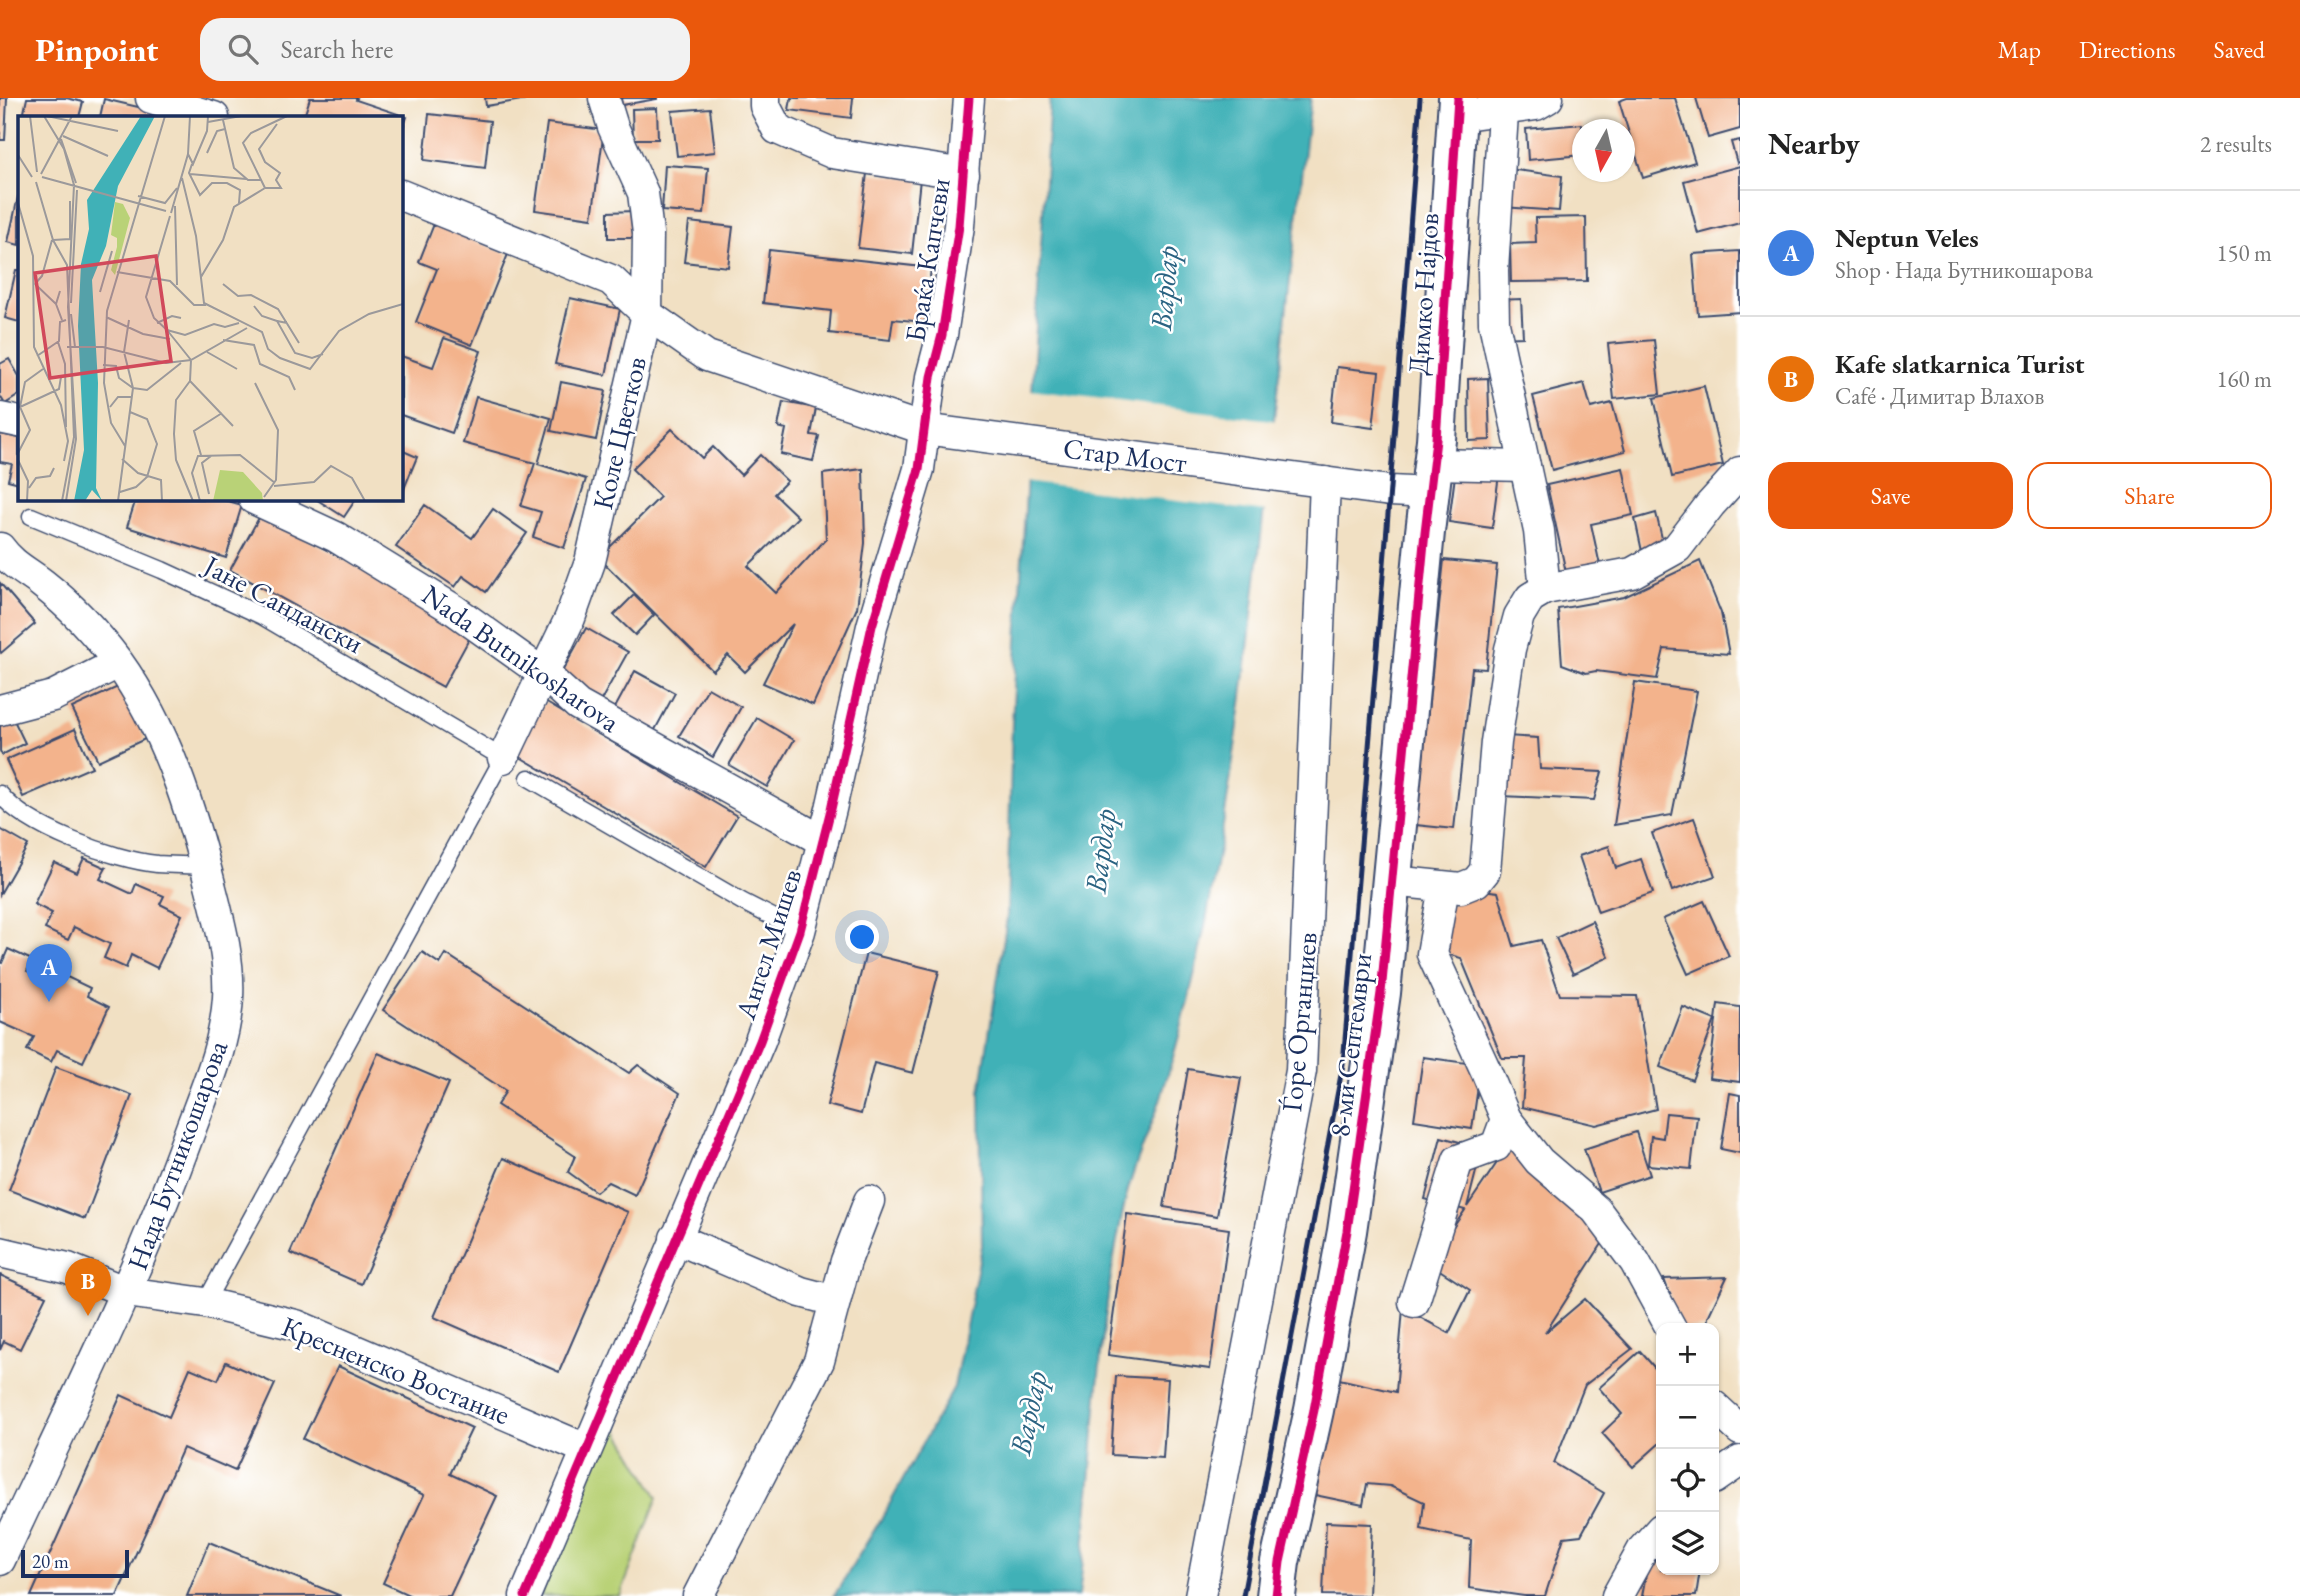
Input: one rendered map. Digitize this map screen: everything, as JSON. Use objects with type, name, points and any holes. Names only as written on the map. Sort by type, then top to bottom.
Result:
[{"type":"main road","name":"Димко Најдов","points":[[1432,479],[1458,107]]},
{"type":"main road","name":"8-ми Септември","points":[[1276,1596],[1280,1562],[1314,1410],[1347,1231],[1381,993],[1432,479]]},
{"type":"street","points":[[151,98],[211,116]]},
{"type":"street","name":"Коле Цветков","points":[[503,758],[570,618],[590,562],[647,314],[648,233],[643,193],[613,127],[604,98]]},
{"type":"street","points":[[765,98],[765,107],[777,129],[832,153],[964,174]]},
{"type":"street","name":"Браќа Капчеви","points":[[924,429],[959,226],[969,98]]},
{"type":"street","points":[[1458,107],[1536,105],[1548,98]]},
{"type":"street","points":[[1504,104],[1493,270],[1494,323],[1539,531],[1545,589]]},
{"type":"street","name":"Стар Мост","points":[[402,195],[611,280],[647,314],[707,356],[924,429],[1390,492],[1432,479],[1525,466]]},
{"type":"street","points":[[0,418],[18,422]]},
{"type":"street","name":"Ангел Мишев","points":[[525,1596],[760,1041],[800,931],[872,626],[919,469],[924,429]]},
{"type":"street","points":[[1392,881],[1461,888],[1476,882],[1485,871],[1496,742],[1510,649],[1519,616],[1530,598],[1545,589],[1632,573],[1677,548],[1740,472]]},
{"type":"street","name":"Ѓоре Органџиев","points":[[1200,1596],[1301,1071],[1325,482]]},
{"type":"street","name":"Nada Butnikosharova","points":[[256,500],[336,537],[453,608],[544,674],[578,705],[823,841]]},
{"type":"street","name":"Нада Бутникошарова","points":[[0,548],[22,571],[43,583],[83,622],[118,663],[164,744],[182,787],[226,947],[228,998],[221,1045],[164,1203],[126,1292],[0,1560]]},
{"type":"street","points":[[0,710],[52,696],[118,663]]},
{"type":"street","points":[[1444,887],[1432,954],[1506,1119],[1539,1161],[1595,1210],[1635,1262],[1668,1323]]},
{"type":"street","points":[[1415,1303],[1458,1160],[1496,1146],[1506,1119]]},
{"type":"street","points":[[698,1596],[819,1361],[846,1261],[869,1201]]},
{"type":"street","points":[[675,1238],[801,1292],[835,1301]]},
{"type":"street","name":"Кресненско Востание","points":[[0,1252],[68,1268],[126,1292],[205,1303],[296,1325],[586,1450]]},
{"type":"street","points":[[1719,1411],[1740,1430]]},
{"type":"street","points":[[1719,1476],[1740,1461]]},
{"type":"street","points":[[1617,1596],[1643,1549],[1656,1535]]},
{"type":"lane","name":"Јане Сандански","points":[[31,516],[162,570],[262,616],[503,758]]},
{"type":"lane","points":[[205,1303],[503,758]]},
{"type":"lane","points":[[528,778],[743,902],[800,931]]},
{"type":"lane","points":[[0,794],[6,802],[39,824],[84,844],[142,861],[205,866]]},
{"type":"green space","points":[[613,1422],[658,1497],[620,1596],[540,1596]]},
{"type":"water","name":"Вардар","points":[[1050,98],[1311,98],[1252,619],[1231,775],[1209,905],[1178,1041],[1128,1188],[1115,1251],[1101,1349],[1079,1596],[834,1596],[883,1516],[954,1387],[982,1246],[980,1092],[1007,919],[1012,723]]},
{"type":"pier","points":[[1030,390],[1278,421],[1267,512],[1024,482]]},
{"type":"building","points":[[0,98],[7,98],[5,140],[0,140]]},
{"type":"building","points":[[27,98],[66,98],[83,102],[79,116],[23,116]]},
{"type":"building","points":[[310,98],[357,98],[356,100],[407,117],[402,130],[402,116],[304,116]]},
{"type":"building","points":[[485,98],[528,98],[528,99],[486,106]]},
{"type":"building","points":[[621,98],[657,98],[657,99],[622,105]]},
{"type":"building","points":[[791,98],[853,98],[851,118],[789,110]]},
{"type":"building","points":[[1627,98],[1675,98],[1695,162],[1643,178],[1635,152],[1635,119],[1625,119],[1619,101]]},
{"type":"building","points":[[1696,98],[1740,98],[1740,129],[1708,138]]},
{"type":"building","points":[[104,99],[168,114],[168,116],[100,116]]},
{"type":"building","points":[[657,108],[658,139],[633,139],[632,109]]},
{"type":"building","points":[[710,108],[715,152],[677,156],[672,111]]},
{"type":"building","points":[[429,114],[490,121],[485,168],[424,160]]},
{"type":"building","points":[[547,123],[604,130],[592,218],[535,210]]},
{"type":"building","points":[[1572,125],[1572,156],[1528,160],[1526,129]]},
{"type":"building","points":[[1740,140],[1740,162],[1737,163],[1731,142]]},
{"type":"building","points":[[665,165],[708,168],[704,214],[662,211]]},
{"type":"building","points":[[1740,166],[1740,223],[1698,234],[1684,181]]},
{"type":"building","points":[[1508,169],[1562,176],[1559,211],[1503,207]]},
{"type":"building","points":[[867,173],[920,179],[912,254],[858,248]]},
{"type":"building","points":[[18,197],[18,245],[8,242]]},
{"type":"building","points":[[634,211],[634,238],[608,238],[608,212]]},
{"type":"building","points":[[1586,217],[1587,281],[1511,282],[1510,244],[1536,243],[1535,218]]},
{"type":"building","points":[[689,222],[733,227],[728,267],[684,262]]},
{"type":"building","points":[[434,224],[508,254],[472,345],[416,322],[437,269],[419,262]]},
{"type":"building","points":[[769,250],[931,268],[925,322],[893,319],[890,340],[829,333],[831,311],[763,303]]},
{"type":"building","points":[[1740,251],[1740,312],[1698,315],[1693,254]]},
{"type":"building","points":[[16,270],[18,270],[18,322],[5,318]]},
{"type":"building","points":[[570,298],[620,309],[606,375],[555,364]]},
{"type":"building","points":[[1521,299],[1523,337],[1499,338],[1497,300]]},
{"type":"building","points":[[444,338],[481,351],[452,433],[402,415],[402,356],[433,367]]},
{"type":"building","points":[[1654,340],[1660,394],[1614,399],[1608,344]]},
{"type":"building","points":[[9,359],[18,374],[18,396],[5,404],[0,396],[0,364]]},
{"type":"building","points":[[1337,367],[1379,372],[1373,428],[1331,422]]},
{"type":"building","points":[[1488,378],[1490,440],[1469,441],[1468,379]]},
{"type":"building","points":[[561,382],[606,391],[596,440],[551,431]]},
{"type":"building","points":[[1584,383],[1591,408],[1612,403],[1625,451],[1552,470],[1533,396]]},
{"type":"building","points":[[1704,386],[1723,465],[1672,477],[1654,398]]},
{"type":"building","points":[[476,397],[551,418],[538,464],[586,479],[564,548],[533,537],[541,512],[521,506],[535,463],[463,443]]},
{"type":"building","points":[[783,402],[816,408],[811,435],[819,436],[813,461],[781,454],[786,429],[778,427]]},
{"type":"building","points":[[672,429],[702,458],[713,447],[741,475],[760,455],[787,481],[774,494],[798,517],[748,566],[776,593],[826,539],[823,474],[863,469],[865,543],[857,608],[813,705],[763,683],[793,624],[745,672],[728,655],[713,671],[599,558],[660,497],[632,469]]},
{"type":"building","points":[[0,434],[18,438],[18,483],[8,480],[12,464],[0,462]]},
{"type":"building","points":[[402,450],[417,457],[402,494]]},
{"type":"building","points":[[1456,468],[1499,474],[1492,528],[1449,522]]},
{"type":"building","points":[[1623,468],[1633,515],[1591,524],[1601,570],[1567,577],[1547,485]]},
{"type":"building","points":[[136,500],[224,500],[242,505],[226,558],[127,527]]},
{"type":"building","points":[[318,500],[355,500],[344,517]]},
{"type":"building","points":[[425,505],[472,538],[493,509],[527,533],[486,592],[463,576],[455,587],[396,547]]},
{"type":"building","points":[[1656,513],[1665,551],[1643,556],[1635,519]]},
{"type":"building","points":[[261,514],[474,630],[443,687],[230,570]]},
{"type":"building","points":[[1444,560],[1497,565],[1486,669],[1472,668],[1454,829],[1416,825]]},
{"type":"building","points":[[1700,561],[1721,613],[1729,654],[1664,649],[1657,679],[1596,671],[1586,673],[1562,664],[1558,609],[1624,597]]},
{"type":"building","points":[[0,583],[35,624],[1,653],[0,651]]},
{"type":"building","points":[[634,595],[654,615],[635,635],[614,615]]},
{"type":"building","points":[[586,628],[628,652],[599,704],[557,681]]},
{"type":"building","points":[[635,671],[675,693],[650,739],[610,717]]},
{"type":"building","points":[[1635,682],[1697,691],[1672,815],[1614,825]]},
{"type":"building","points":[[120,686],[145,739],[98,761],[72,708]]},
{"type":"building","points":[[708,688],[741,707],[713,757],[679,736]]},
{"type":"building","points":[[545,702],[737,816],[706,867],[515,754]]},
{"type":"building","points":[[10,712],[25,743],[2,755],[0,716]]},
{"type":"building","points":[[757,718],[794,740],[767,787],[729,765]]},
{"type":"building","points":[[75,729],[92,767],[23,797],[6,760]]},
{"type":"building","points":[[1506,736],[1538,738],[1540,769],[1602,772],[1594,800],[1502,796]]},
{"type":"building","points":[[1694,818],[1715,876],[1672,891],[1652,833]]},
{"type":"building","points":[[0,829],[28,845],[0,894]]},
{"type":"building","points":[[1609,846],[1616,868],[1641,859],[1653,893],[1598,912],[1579,856]]},
{"type":"building","points":[[84,858],[106,868],[100,879],[132,894],[136,884],[164,896],[160,904],[182,915],[157,968],[131,955],[126,968],[104,958],[110,944],[74,927],[68,940],[45,929],[52,913],[34,904],[54,862],[77,873]]},
{"type":"building","points":[[1473,889],[1498,892],[1514,946],[1541,940],[1560,995],[1637,996],[1656,1109],[1596,1125],[1522,1107],[1526,1058],[1502,1058],[1461,958],[1444,953],[1446,909]]},
{"type":"building","points":[[1704,901],[1729,956],[1688,974],[1663,919]]},
{"type":"building","points":[[1592,921],[1609,957],[1573,974],[1556,938]]},
{"type":"building","points":[[8,949],[32,960],[27,971],[56,984],[61,974],[90,988],[87,996],[109,1007],[83,1062],[57,1050],[51,1062],[27,1050],[34,1037],[0,1022],[0,962],[2,963]]},
{"type":"building","points":[[422,952],[440,964],[446,954],[629,1073],[638,1065],[680,1093],[635,1195],[608,1182],[596,1192],[568,1172],[575,1156],[497,1105],[506,1091],[383,1010]]},
{"type":"building","points":[[866,953],[939,971],[913,1073],[874,1063],[861,1114],[827,1105]]},
{"type":"building","points":[[1718,1004],[1740,1007],[1740,1082],[1709,1078]]},
{"type":"building","points":[[1683,1007],[1715,1020],[1692,1080],[1660,1067]]},
{"type":"building","points":[[378,1053],[449,1083],[361,1284],[290,1253]]},
{"type":"building","points":[[1423,1057],[1481,1065],[1472,1129],[1414,1120]]},
{"type":"building","points":[[56,1067],[132,1095],[85,1219],[9,1190]]},
{"type":"building","points":[[1188,1069],[1241,1078],[1217,1216],[1164,1207]]},
{"type":"building","points":[[1730,1093],[1740,1095],[1740,1153],[1721,1149]]},
{"type":"building","points":[[1666,1113],[1697,1116],[1691,1169],[1648,1165],[1651,1136],[1663,1138]]},
{"type":"building","points":[[1636,1132],[1650,1175],[1599,1192],[1584,1149]]},
{"type":"building","points":[[1441,1137],[1482,1148],[1467,1207],[1507,1148],[1523,1159],[1607,1236],[1545,1333],[1585,1299],[1632,1349],[1585,1385],[1554,1463],[1604,1493],[1581,1535],[1564,1537],[1545,1596],[1524,1596],[1469,1588],[1471,1540],[1421,1529],[1424,1502],[1390,1486],[1367,1484],[1363,1505],[1310,1494],[1339,1379],[1396,1392],[1403,1308],[1449,1333],[1470,1290],[1429,1263],[1465,1210],[1425,1199]]},
{"type":"building","points":[[503,1158],[628,1212],[559,1372],[434,1317]]},
{"type":"building","points":[[1127,1214],[1229,1229],[1210,1369],[1108,1355]]},
{"type":"building","points":[[0,1275],[46,1296],[20,1349],[4,1341],[0,1350]]},
{"type":"building","points":[[1727,1277],[1707,1323],[1680,1323],[1664,1279]]},
{"type":"building","points":[[1640,1351],[1656,1369],[1656,1446],[1633,1467],[1602,1433],[1622,1414],[1599,1388]]},
{"type":"building","points":[[226,1362],[275,1384],[235,1471],[183,1448],[117,1596],[31,1596],[121,1395],[169,1417],[190,1368],[218,1380]]},
{"type":"building","points":[[338,1366],[472,1428],[450,1474],[497,1496],[450,1596],[411,1596],[383,1583],[424,1495],[303,1439]]},
{"type":"building","points":[[1116,1376],[1168,1379],[1163,1458],[1111,1455]]},
{"type":"building","points":[[1326,1522],[1372,1524],[1369,1596],[1323,1595]]},
{"type":"building","points":[[209,1542],[341,1596],[187,1596]]},
{"type":"building","points":[[1649,1558],[1656,1560],[1656,1575],[1699,1575],[1696,1596],[1642,1596]]},
{"type":"railway","points":[[1243,1596],[1343,1064],[1420,98]]},
{"type":"cycle path","points":[[525,1596],[760,1041],[800,931],[831,809],[872,626],[919,469],[931,377],[942,335],[959,226],[969,98]]},
{"type":"cycle path","points":[[1276,1596],[1280,1562],[1314,1410],[1347,1231],[1381,993],[1436,440],[1458,98]]},
{"type":"place","name":"Neptun Veles","points":[[49,1002]]},
{"type":"place","name":"Kafe slatkarnica Turist","points":[[88,1316]]}]
